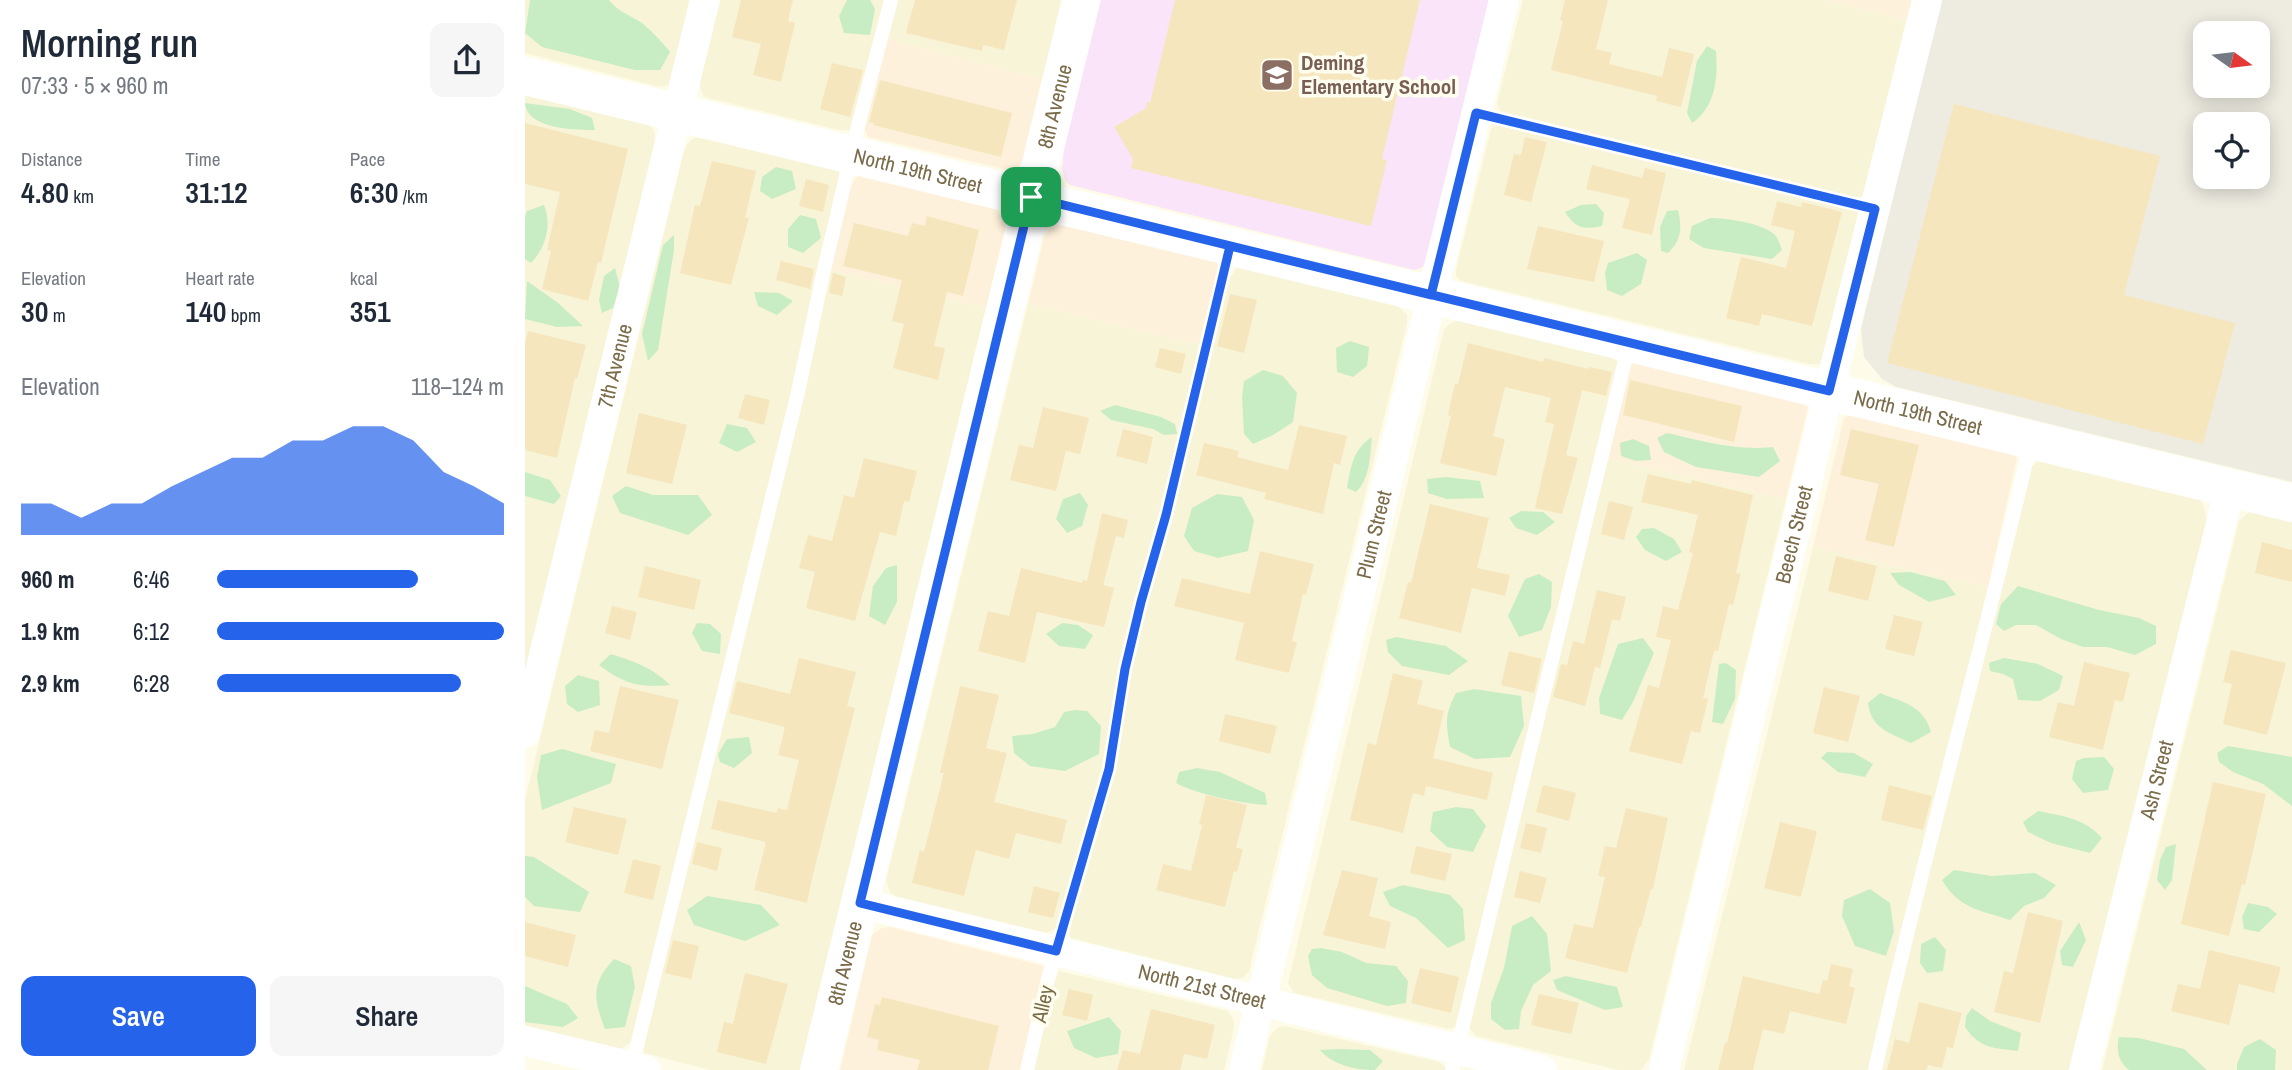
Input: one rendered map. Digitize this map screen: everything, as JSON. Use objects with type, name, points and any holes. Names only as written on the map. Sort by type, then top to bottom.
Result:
[{"type":"street","name":"7th Avenue","points":[[525,733],[705,0]]},
{"type":"street","name":"8th Avenue","points":[[819,1070],[1081,0]]},
{"type":"street","name":"Plum Street","points":[[1244,1070],[1504,0]]},
{"type":"street","name":"Beech Street","points":[[1664,1070],[1927,0]]},
{"type":"street","name":"North 19th Street","points":[[525,76],[2292,503]]},
{"type":"street","name":"Ash Street","points":[[2084,1070],[2229,488]]},
{"type":"street","name":"North 21st Street","points":[[860,903],[1261,1002],[1455,1060],[1542,1070]]},
{"type":"street","points":[[525,1041],[636,1069]]},
{"type":"lane","points":[[636,1069],[798,392],[823,274],[891,0]]},
{"type":"lane","points":[[1476,113],[1875,209]]},
{"type":"lane","name":"Alley","points":[[1027,1070],[1056,951],[1109,769],[1125,669],[1169,502],[1230,246]]},
{"type":"lane","points":[[1455,1060],[1629,342]]},
{"type":"lane","points":[[1875,1070],[1902,950],[2031,440]]},
{"type":"shaded area","points":[[525,0],[691,0],[669,85],[660,87],[525,53]]},
{"type":"shaded area","points":[[719,0],[886,0],[851,130],[839,130],[704,97],[700,88],[701,74]]},
{"type":"shaded area","points":[[896,0],[1063,0],[1043,80],[886,38]]},
{"type":"shaded area","name":"Deming Elementary School","points":[[1101,0],[1490,0],[1425,264],[1414,270],[1070,185],[1065,180],[1062,169],[1064,150]]},
{"type":"shaded area","points":[[1523,0],[1826,0],[1910,21],[1865,196],[1856,197],[1501,112],[1497,103]]},
{"type":"shaded area","points":[[1826,0],[1915,0],[1910,21]]},
{"type":"shaded area","points":[[1941,0],[2292,0],[2292,482],[1896,387],[1882,379],[1864,357],[1861,329]]},
{"type":"shaded area","points":[[886,38],[1043,80],[1023,162],[1017,168],[1005,169],[868,137],[864,128]]},
{"type":"shaded area","points":[[525,94],[650,125],[655,141],[525,676]]},
{"type":"shaded area","points":[[1497,125],[1860,213],[1824,361],[1809,364],[1461,281],[1456,276],[1456,270],[1491,129]]},
{"type":"shaded area","points":[[694,138],[837,170],[840,173],[792,393],[632,1041],[621,1049],[525,1025],[525,800],[684,151]]},
{"type":"shaded area","points":[[859,175],[995,208],[1005,221],[1005,230],[986,308],[829,270],[852,183]]},
{"type":"shaded area","points":[[1061,225],[1216,262],[1219,265],[1201,345],[1028,304],[1044,237],[1050,229]]},
{"type":"shaded area","points":[[1237,267],[1398,306],[1407,315],[1407,323],[1249,971],[1243,978],[1235,979],[1071,938],[1069,932],[1130,670],[1229,280]]},
{"type":"shaded area","points":[[829,270],[986,308],[800,1070],[710,1070],[644,1053],[642,1047]]},
{"type":"shaded area","points":[[1028,304],[1201,345],[1104,771],[1056,928],[1047,933],[896,897],[890,892],[886,880]]},
{"type":"shaded area","points":[[1454,321],[1613,358],[1619,363],[1456,1027],[1450,1029],[1294,993],[1288,983],[1444,329]]},
{"type":"shaded area","points":[[1635,362],[1808,407],[1786,499],[1607,458],[1629,367]]},
{"type":"shaded area","points":[[1851,414],[2014,454],[2017,458],[1988,587],[1813,547],[1844,418]]},
{"type":"shaded area","points":[[1607,458],[1786,499],[1649,1060],[1641,1070],[1618,1070],[1476,1036],[1469,1028]]},
{"type":"shaded area","points":[[2042,461],[2200,499],[2206,519],[2069,1070],[1879,1070],[2031,467]]},
{"type":"shaded area","points":[[2250,511],[2292,521],[2292,1070],[2102,1070],[2239,521]]},
{"type":"shaded area","points":[[1813,547],[1988,587],[1872,1070],[1684,1070]]},
{"type":"shaded area","points":[[890,927],[1044,966],[1023,1070],[840,1070],[872,935],[882,928]]},
{"type":"shaded area","points":[[1059,971],[1228,1011],[1234,1021],[1234,1028],[1224,1070],[1033,1070],[1051,991]]},
{"type":"shaded area","points":[[1284,1026],[1439,1062],[1445,1070],[1262,1070],[1270,1036],[1277,1028]]},
{"type":"green space","points":[[530,0],[609,0],[646,26],[670,52],[660,70],[635,70],[542,47],[525,33]]},
{"type":"green space","points":[[847,0],[870,0],[875,9],[870,35],[844,33],[839,16]]},
{"type":"green space","points":[[1707,46],[1716,51],[1714,91],[1706,109],[1692,123],[1687,113],[1697,61]]},
{"type":"green space","points":[[525,103],[570,109],[592,118],[595,130],[543,123],[528,112]]},
{"type":"green space","points":[[776,167],[792,171],[796,189],[772,199],[760,191],[762,177]]},
{"type":"green space","points":[[1596,204],[1604,213],[1602,226],[1580,226],[1565,212],[1581,205]]},
{"type":"green space","points":[[544,205],[546,235],[531,263],[525,259],[525,217],[527,211]]},
{"type":"green space","points":[[1678,210],[1678,238],[1668,253],[1661,251],[1660,227],[1667,211]]},
{"type":"green space","points":[[800,215],[816,219],[821,238],[803,253],[788,247],[788,229]]},
{"type":"green space","points":[[1710,218],[1734,220],[1762,227],[1775,235],[1782,250],[1772,259],[1704,248],[1689,239],[1692,226]]},
{"type":"green space","points":[[674,235],[658,350],[648,361],[642,334],[663,245]]},
{"type":"green space","points":[[1637,253],[1647,260],[1641,284],[1622,296],[1607,290],[1605,273],[1608,263]]},
{"type":"green space","points":[[615,268],[620,287],[613,308],[602,313],[599,300],[604,276]]},
{"type":"green space","points":[[527,281],[557,302],[583,326],[557,327],[525,319]]},
{"type":"green space","points":[[754,292],[779,293],[793,301],[777,315],[758,306]]},
{"type":"green space","points":[[1350,341],[1369,347],[1367,366],[1353,377],[1337,372],[1336,348]]},
{"type":"green space","points":[[1263,370],[1283,376],[1297,393],[1293,422],[1253,444],[1244,434],[1244,381]]},
{"type":"green space","points":[[1115,405],[1161,417],[1175,424],[1177,434],[1164,435],[1153,429],[1111,420],[1100,411]]},
{"type":"green space","points":[[727,424],[747,428],[756,442],[737,452],[719,443]]},
{"type":"green space","points":[[1667,433],[1733,446],[1773,447],[1780,461],[1759,477],[1696,467],[1664,452],[1657,438]]},
{"type":"green space","points":[[1372,437],[1367,474],[1356,492],[1347,488],[1352,465],[1361,447]]},
{"type":"green space","points":[[1633,439],[1649,446],[1651,460],[1636,461],[1621,456],[1620,443]]},
{"type":"green space","points":[[525,472],[550,480],[561,496],[554,504],[525,496]]},
{"type":"green space","points":[[1446,477],[1480,481],[1484,498],[1447,499],[1428,493],[1427,479]]},
{"type":"green space","points":[[626,486],[653,495],[698,495],[712,515],[688,535],[620,513],[612,496]]},
{"type":"green space","points":[[1080,493],[1088,505],[1082,526],[1067,533],[1056,519],[1063,499]]},
{"type":"green space","points":[[1217,494],[1242,497],[1254,520],[1248,551],[1218,558],[1194,551],[1184,536],[1192,508]]},
{"type":"green space","points":[[1521,511],[1543,512],[1555,522],[1537,535],[1516,528],[1509,518]]},
{"type":"green space","points":[[1654,528],[1674,539],[1682,552],[1666,561],[1645,550],[1636,537],[1642,529]]},
{"type":"green space","points":[[897,565],[897,602],[885,625],[869,616],[873,586],[886,568]]},
{"type":"green space","points":[[1910,572],[1945,581],[1956,595],[1929,602],[1899,585],[1890,573]]},
{"type":"green space","points":[[1539,574],[1552,582],[1551,607],[1542,630],[1519,637],[1508,616],[1525,579]]},
{"type":"green space","points":[[2018,586],[2099,610],[2139,618],[2156,626],[2156,644],[2135,655],[2107,647],[2083,647],[2036,625],[2016,625],[2004,631],[1996,624],[2001,604]]},
{"type":"green space","points":[[697,623],[710,624],[721,634],[720,654],[702,651],[692,633]]},
{"type":"green space","points":[[1062,623],[1078,625],[1093,635],[1085,649],[1059,646],[1046,634]]},
{"type":"green space","points":[[1396,637],[1446,646],[1468,661],[1449,675],[1402,666],[1388,652],[1386,640]]},
{"type":"green space","points":[[1643,638],[1654,653],[1633,702],[1622,720],[1600,714],[1599,698],[1618,644]]},
{"type":"green space","points":[[611,654],[643,666],[670,685],[641,685],[616,677],[599,665]]},
{"type":"green space","points":[[2004,658],[2038,664],[2063,676],[2059,690],[2040,701],[2018,700],[2013,679],[1990,671],[1989,663]]},
{"type":"green space","points":[[1726,663],[1736,670],[1735,699],[1723,724],[1712,722],[1719,664]]},
{"type":"green space","points":[[578,675],[599,681],[600,705],[578,712],[567,704],[565,686]]},
{"type":"green space","points":[[1474,689],[1521,696],[1524,726],[1510,757],[1475,759],[1450,747],[1447,720],[1449,708],[1456,693]]},
{"type":"green space","points":[[1880,693],[1904,702],[1918,711],[1928,723],[1931,732],[1911,743],[1883,729],[1873,719],[1868,703]]},
{"type":"green space","points":[[1087,711],[1101,726],[1099,754],[1065,771],[1030,766],[1014,753],[1012,736],[1033,734],[1055,727],[1064,712]]},
{"type":"green space","points":[[749,737],[752,753],[734,768],[720,762],[718,754],[727,739]]},
{"type":"green space","points":[[2228,746],[2292,757],[2292,806],[2263,784],[2233,772],[2219,762],[2217,753]]},
{"type":"green space","points":[[562,749],[616,764],[611,783],[542,810],[537,777],[541,755]]},
{"type":"green space","points":[[1827,752],[1854,753],[1873,764],[1865,777],[1838,772],[1821,758]]},
{"type":"green space","points":[[2104,757],[2114,769],[2108,790],[2083,793],[2072,779],[2076,761]]},
{"type":"green space","points":[[1197,768],[1220,772],[1265,793],[1267,805],[1220,798],[1176,783],[1179,772]]},
{"type":"green space","points":[[1456,807],[1473,809],[1486,826],[1473,852],[1447,847],[1430,831],[1433,812]]},
{"type":"green space","points":[[2038,811],[2080,822],[2102,838],[2090,853],[2051,843],[2028,832],[2023,822]]},
{"type":"green space","points":[[2176,844],[2172,880],[2165,890],[2157,880],[2160,860],[2166,847]]},
{"type":"green space","points":[[525,856],[534,857],[589,892],[580,912],[534,906],[525,897]]},
{"type":"green space","points":[[1954,870],[1992,876],[2035,873],[2056,885],[2044,898],[2024,906],[2010,920],[1980,911],[1956,897],[1942,880]]},
{"type":"green space","points":[[1403,885],[1450,895],[1463,909],[1465,940],[1448,948],[1416,918],[1390,906],[1383,892]]},
{"type":"green space","points":[[1870,889],[1890,903],[1894,931],[1886,956],[1855,946],[1842,916],[1844,900]]},
{"type":"green space","points":[[707,896],[761,905],[780,925],[745,941],[694,925],[687,910]]},
{"type":"green space","points":[[2248,903],[2268,907],[2277,914],[2259,932],[2244,929],[2242,917]]},
{"type":"green space","points":[[1532,916],[1547,934],[1551,971],[1533,985],[1521,1011],[1519,1029],[1505,1030],[1491,1019],[1491,1003],[1504,968],[1512,926]]},
{"type":"green space","points":[[2079,922],[2086,940],[2073,967],[2062,965],[2060,951]]},
{"type":"green space","points":[[1935,937],[1946,950],[1943,971],[1927,973],[1920,963],[1921,944]]},
{"type":"green space","points":[[1312,949],[1342,952],[1366,963],[1396,966],[1408,981],[1406,1003],[1387,1006],[1327,988],[1312,975],[1308,956]]},
{"type":"green space","points":[[614,959],[631,966],[635,987],[625,1027],[605,1029],[596,992],[601,976]]},
{"type":"green space","points":[[1566,976],[1617,987],[1623,1007],[1605,1010],[1557,990],[1553,980]]},
{"type":"green space","points":[[525,986],[567,1004],[578,1018],[563,1027],[525,1022]]},
{"type":"green space","points":[[1972,1008],[1990,1021],[2021,1033],[2018,1051],[1988,1046],[1976,1040],[1965,1027],[1966,1016]]},
{"type":"green space","points":[[1109,1017],[1121,1031],[1118,1054],[1096,1058],[1074,1048],[1067,1031]]},
{"type":"green space","points":[[2119,1037],[2139,1038],[2184,1049],[2207,1070],[2129,1070],[2119,1055]]},
{"type":"green space","points":[[2260,1039],[2276,1050],[2275,1070],[2237,1070],[2244,1047]]},
{"type":"green space","points":[[1320,1050],[1370,1050],[1383,1061],[1375,1070],[1360,1069],[1338,1063]]},
{"type":"building","points":[[741,0],[793,0],[788,21],[795,23],[781,82],[753,75],[761,44],[732,37]]},
{"type":"building","points":[[915,0],[1017,0],[1004,50],[983,45],[982,51],[906,33]]},
{"type":"building","points":[[1175,0],[1420,0],[1382,159],[1387,160],[1371,226],[1131,168],[1133,159],[1114,127],[1146,108],[1147,102],[1150,103]]},
{"type":"building","points":[[1565,0],[1608,0],[1596,49],[1612,53],[1609,64],[1662,77],[1669,48],[1694,54],[1681,107],[1656,101],[1657,96],[1551,70],[1563,21],[1560,20]]},
{"type":"building","points":[[832,63],[863,70],[850,117],[820,109]]},
{"type":"building","points":[[880,80],[1012,113],[1001,157],[873,125],[874,123],[869,122]]},
{"type":"building","points":[[1954,104],[2160,156],[2124,295],[2235,323],[2203,444],[1887,363]]},
{"type":"building","points":[[525,123],[628,149],[601,263],[598,262],[588,301],[542,289],[551,251],[547,250],[560,192],[525,184]]},
{"type":"building","points":[[1525,137],[1547,142],[1531,202],[1504,195],[1514,154],[1521,155]]},
{"type":"building","points":[[712,161],[756,171],[745,218],[749,218],[731,285],[680,273],[695,205],[700,206]]},
{"type":"building","points":[[1592,165],[1642,178],[1645,168],[1666,173],[1652,235],[1622,228],[1630,199],[1586,189]]},
{"type":"building","points":[[806,179],[829,185],[823,212],[799,206]]},
{"type":"building","points":[[1777,201],[1801,207],[1802,202],[1842,212],[1812,326],[1762,314],[1759,326],[1726,318],[1741,257],[1786,268],[1795,231],[1771,225]]},
{"type":"building","points":[[927,216],[979,230],[963,296],[947,292],[934,346],[945,348],[938,380],[893,368],[904,324],[892,321],[902,280],[843,266],[854,223],[908,236],[912,223],[925,226]]},
{"type":"building","points":[[1538,226],[1604,241],[1594,282],[1527,269]]},
{"type":"building","points":[[781,261],[814,269],[810,289],[776,280]]},
{"type":"building","points":[[833,273],[846,277],[842,296],[829,293]]},
{"type":"building","points":[[1230,294],[1257,300],[1244,353],[1217,346]]},
{"type":"building","points":[[528,331],[586,345],[577,379],[575,378],[557,458],[525,450],[525,344]]},
{"type":"building","points":[[1468,343],[1543,362],[1544,358],[1612,372],[1606,396],[1582,390],[1566,455],[1578,458],[1562,514],[1535,508],[1554,424],[1545,422],[1551,398],[1505,387],[1493,436],[1505,439],[1496,476],[1440,463],[1451,416],[1448,415],[1455,383],[1458,384]]},
{"type":"building","points":[[1160,348],[1186,354],[1181,374],[1155,367]]},
{"type":"building","points":[[1630,380],[1742,406],[1734,442],[1623,415]]},
{"type":"building","points":[[745,394],[770,400],[764,425],[738,418]]},
{"type":"building","points":[[1043,407],[1089,418],[1080,454],[1066,451],[1056,491],[1010,480],[1019,445],[1033,448]]},
{"type":"building","points":[[639,413],[687,425],[672,484],[626,473]]},
{"type":"building","points":[[1299,425],[1347,436],[1340,465],[1334,463],[1323,514],[1264,499],[1266,493],[1196,475],[1204,443],[1239,451],[1237,457],[1288,470]]},
{"type":"building","points":[[1123,429],[1153,437],[1147,464],[1116,456]]},
{"type":"building","points":[[1851,429],[1919,445],[1894,547],[1865,540],[1879,484],[1840,475]]},
{"type":"building","points":[[864,458],[917,471],[909,502],[904,501],[896,536],[880,532],[855,621],[806,608],[815,572],[799,568],[808,535],[832,541],[844,495],[854,498]]},
{"type":"building","points":[[1648,474],[1691,484],[1692,480],[1753,495],[1736,573],[1741,574],[1733,605],[1729,604],[1718,651],[1714,651],[1703,698],[1708,699],[1700,733],[1691,731],[1682,764],[1629,751],[1648,685],[1659,688],[1671,640],[1656,637],[1663,606],[1678,610],[1693,553],[1689,552],[1698,515],[1641,502]]},
{"type":"building","points":[[1609,501],[1633,507],[1624,540],[1601,534]]},
{"type":"building","points":[[1430,504],[1489,518],[1477,568],[1510,575],[1505,596],[1472,588],[1461,633],[1399,618],[1408,582],[1411,583]]},
{"type":"building","points":[[1102,513],[1128,520],[1124,538],[1116,536],[1103,585],[1114,588],[1104,627],[1037,612],[1025,663],[978,651],[988,611],[1009,616],[1021,568],[1082,583],[1083,580],[1087,581]]},
{"type":"building","points":[[2262,542],[2292,550],[2292,582],[2255,573]]},
{"type":"building","points":[[1260,551],[1314,564],[1306,595],[1303,594],[1292,641],[1297,642],[1289,673],[1235,660],[1244,623],[1174,606],[1182,578],[1250,594]]},
{"type":"building","points":[[1836,556],[1877,566],[1868,601],[1828,591]]},
{"type":"building","points":[[645,566],[701,580],[694,610],[638,597]]},
{"type":"building","points":[[1597,590],[1626,597],[1620,621],[1612,619],[1600,668],[1595,667],[1585,706],[1553,697],[1561,664],[1567,665],[1573,641],[1584,644]]},
{"type":"building","points":[[612,606],[637,612],[630,640],[605,633]]},
{"type":"building","points":[[1894,615],[1923,622],[1914,656],[1885,649]]},
{"type":"building","points":[[2231,650],[2286,663],[2267,735],[2223,724],[2232,684],[2223,682]]},
{"type":"building","points":[[1509,651],[1542,659],[1534,693],[1501,685]]},
{"type":"building","points":[[799,658],[856,672],[847,706],[855,708],[807,903],[754,890],[766,842],[711,829],[718,800],[776,813],[778,808],[787,810],[799,760],[778,755],[785,727],[729,713],[737,681],[790,694]]},
{"type":"building","points":[[2084,662],[2130,673],[2123,702],[2115,700],[2103,750],[2049,737],[2058,702],[2074,706]]},
{"type":"building","points":[[1393,673],[1423,681],[1417,704],[1444,711],[1433,758],[1493,773],[1487,800],[1426,786],[1424,796],[1413,793],[1403,833],[1350,820],[1368,743],[1376,745]]},
{"type":"building","points":[[620,686],[679,700],[662,769],[590,751],[595,730],[609,733]]},
{"type":"building","points":[[960,686],[999,695],[986,748],[1007,753],[994,802],[1067,820],[1061,844],[1016,833],[1009,859],[976,850],[964,896],[912,883],[920,850],[924,852],[944,773],[940,773]]},
{"type":"building","points":[[1824,687],[1860,696],[1848,742],[1813,733]]},
{"type":"building","points":[[1225,714],[1277,726],[1270,754],[1219,741]]},
{"type":"building","points":[[2213,782],[2266,794],[2245,885],[2242,884],[2229,936],[2181,924]]},
{"type":"building","points":[[1543,785],[1576,793],[1569,821],[1536,812]]},
{"type":"building","points":[[1889,785],[1932,796],[1923,830],[1881,820]]},
{"type":"building","points":[[1206,795],[1247,805],[1236,848],[1243,849],[1225,907],[1156,890],[1163,864],[1191,871]]},
{"type":"building","points":[[574,807],[627,819],[618,855],[565,842]]},
{"type":"building","points":[[1626,808],[1668,818],[1653,889],[1639,927],[1627,973],[1565,958],[1574,924],[1593,928],[1605,877],[1598,876],[1605,846],[1616,848]]},
{"type":"building","points":[[1780,822],[1817,831],[1801,897],[1764,888]]},
{"type":"building","points":[[1526,823],[1547,828],[1541,853],[1520,848]]},
{"type":"building","points":[[697,842],[722,848],[717,871],[692,864]]},
{"type":"building","points":[[1416,846],[1452,854],[1445,881],[1410,873]]},
{"type":"building","points":[[633,859],[661,866],[653,900],[624,893]]},
{"type":"building","points":[[1342,870],[1378,878],[1369,916],[1391,922],[1385,949],[1323,935]]},
{"type":"building","points":[[1520,871],[1547,878],[1540,903],[1514,897]]},
{"type":"building","points":[[1034,886],[1060,893],[1053,918],[1028,912]]},
{"type":"building","points":[[2028,912],[2063,921],[2040,1023],[1994,1012],[2004,971],[2013,973]]},
{"type":"building","points":[[525,922],[576,935],[568,967],[525,956]]},
{"type":"building","points":[[673,940],[699,946],[691,979],[665,973]]},
{"type":"building","points":[[2209,950],[2281,967],[2274,993],[2239,984],[2229,1025],[2171,1011],[2178,984],[2200,989]]},
{"type":"building","points":[[1831,964],[1853,969],[1849,986],[1855,988],[1846,1024],[1790,1011],[1784,1034],[1763,1029],[1753,1070],[1718,1070],[1743,976],[1819,994],[1823,980],[1827,981]]},
{"type":"building","points":[[1420,968],[1459,977],[1451,1013],[1411,1003]]},
{"type":"building","points":[[745,973],[788,984],[766,1064],[717,1052],[724,1022],[733,1024]]},
{"type":"building","points":[[1069,989],[1093,995],[1087,1021],[1062,1015]]},
{"type":"building","points":[[1539,994],[1579,1003],[1571,1034],[1531,1025]]},
{"type":"building","points":[[882,997],[999,1026],[988,1070],[917,1070],[920,1060],[877,1050],[879,1040],[867,1037],[875,1004],[880,1005]]},
{"type":"building","points":[[1919,1002],[1962,1013],[1953,1048],[1947,1047],[1942,1068],[1928,1065],[1926,1070],[1887,1070],[1895,1039],[1909,1043]]},
{"type":"building","points":[[1151,1009],[1215,1025],[1207,1059],[1184,1054],[1180,1070],[1117,1070],[1123,1050],[1140,1054]]},
{"type":"place","name":"Deming Elementary School","points":[[1277,75]]},
{"type":"route","points":[[1031,197],[860,903],[1056,951],[1100,807],[1115,739],[1125,669],[1166,515],[1230,246],[1431,295],[1530,318],[1829,391],[1875,209],[1476,113],[1431,295],[1031,197]]}]
